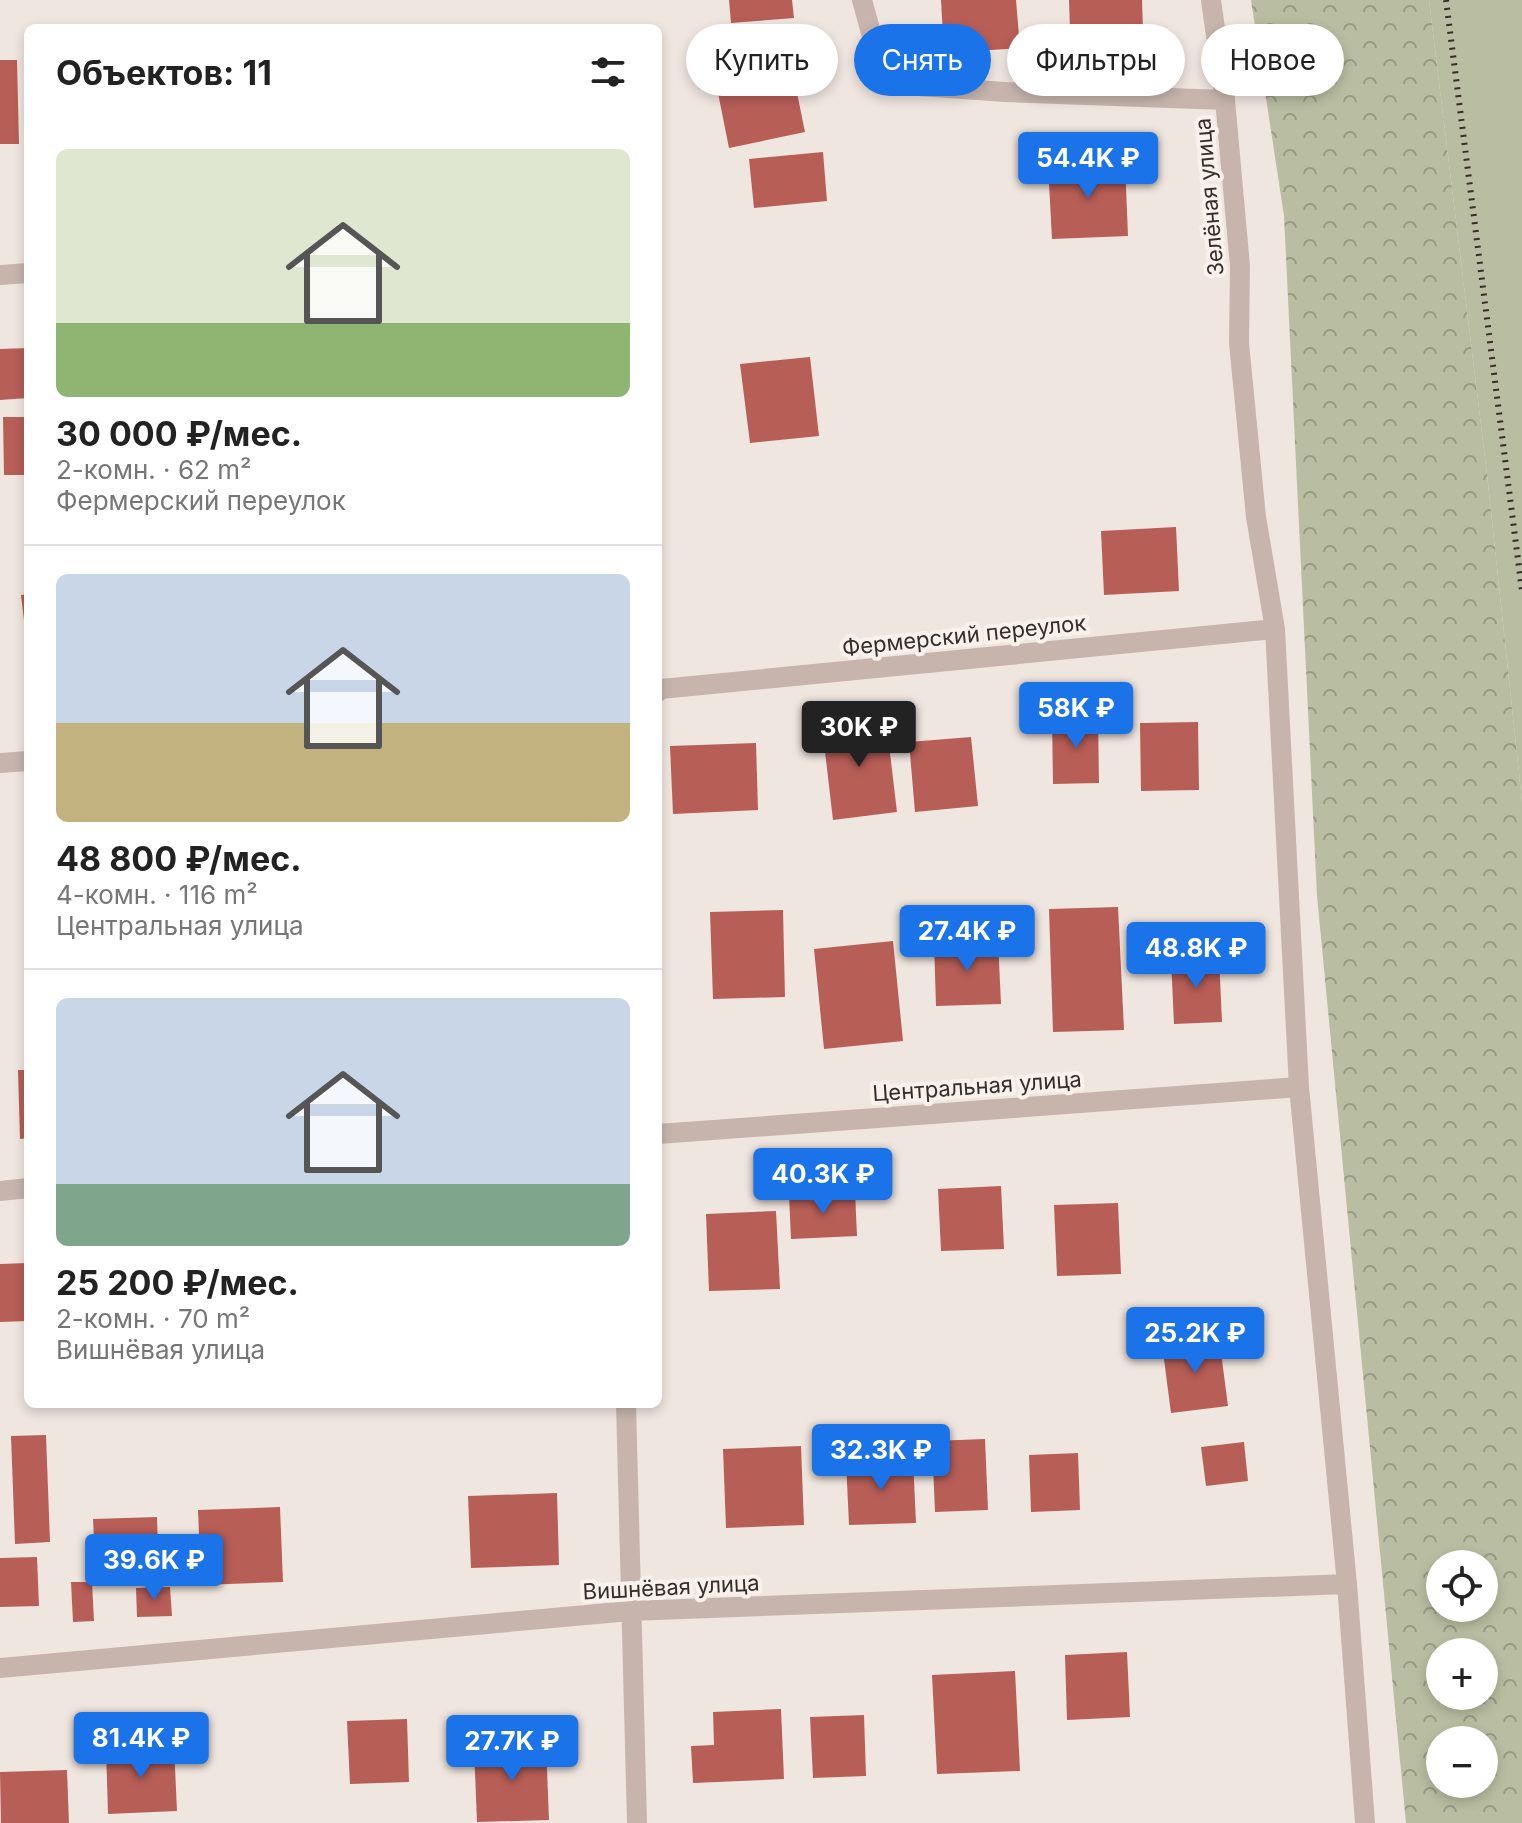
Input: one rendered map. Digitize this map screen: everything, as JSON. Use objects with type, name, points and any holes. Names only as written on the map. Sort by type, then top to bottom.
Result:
[{"type":"street","points":[[862,0],[876,51],[919,86],[1225,100]]},
{"type":"street","name":"Зелёная улица","points":[[1211,0],[1225,100],[1240,266],[1239,343],[1256,517],[1275,629],[1299,1087],[1347,1584],[1365,1823]]},
{"type":"street","points":[[0,275],[24,273]]},
{"type":"street","name":"Фермерский переулок","points":[[662,689],[1275,629]]},
{"type":"street","points":[[0,763],[24,761]]},
{"type":"street","name":"Центральная улица","points":[[662,1134],[1299,1087]]},
{"type":"street","points":[[0,1191],[24,1188]]},
{"type":"street","points":[[626,1408],[637,1823]]},
{"type":"street","name":"Вишнёвая улица","points":[[0,1668],[630,1611],[1347,1584]]},
{"type":"green space","points":[[1251,0],[1429,0],[1487,474],[1522,801],[1522,1823],[1406,1823],[1317,896],[1284,216],[1266,96],[1344,96],[1344,24],[1255,24]]},
{"type":"green space","points":[[1429,0],[1522,0],[1522,801],[1487,474]]},
{"type":"building","points":[[729,0],[792,0],[794,18],[731,23]]},
{"type":"building","points":[[941,0],[1016,0],[1018,24],[1007,24],[1007,49],[991,50],[991,24],[942,24]]},
{"type":"building","points":[[1069,0],[1142,0],[1143,24],[1070,24]]},
{"type":"building","points":[[0,60],[17,60],[19,144],[0,144]]},
{"type":"building","points":[[719,96],[798,96],[805,132],[729,148]]},
{"type":"building","points":[[823,152],[827,201],[754,208],[749,159]]},
{"type":"building","points":[[1125,162],[1128,236],[1052,239],[1048,165]]},
{"type":"building","points":[[24,348],[24,398],[0,400],[0,349]]},
{"type":"building","points":[[810,357],[819,436],[750,443],[740,364]]},
{"type":"building","points":[[3,417],[24,417],[24,475],[4,475]]},
{"type":"building","points":[[1176,527],[1179,591],[1104,595],[1101,531]]},
{"type":"building","points":[[1098,715],[1099,783],[1053,784],[1052,717]]},
{"type":"building","points":[[886,719],[897,812],[833,820],[822,726]]},
{"type":"building","points":[[1198,722],[1199,790],[1141,791],[1140,723]]},
{"type":"building","points":[[971,737],[978,806],[915,812],[909,742]]},
{"type":"building","points":[[756,743],[758,810],[673,814],[670,746]]},
{"type":"building","points":[[1118,907],[1124,1030],[1053,1032],[1049,909]]},
{"type":"building","points":[[783,910],[785,997],[713,999],[710,912]]},
{"type":"building","points":[[998,940],[1001,1004],[936,1006],[934,942]]},
{"type":"building","points":[[893,941],[903,1041],[824,1049],[814,949]]},
{"type":"building","points":[[1219,956],[1222,1022],[1174,1024],[1171,958]]},
{"type":"building","points":[[18,1070],[24,1070],[24,1138],[20,1139]]},
{"type":"building","points":[[1001,1186],[1004,1249],[941,1251],[938,1189]]},
{"type":"building","points":[[855,1192],[857,1236],[791,1239],[789,1195]]},
{"type":"building","points":[[1118,1203],[1121,1274],[1057,1276],[1054,1205]]},
{"type":"building","points":[[776,1211],[780,1289],[709,1291],[706,1214]]},
{"type":"building","points":[[24,1263],[24,1321],[0,1322],[0,1264]]},
{"type":"building","points":[[1219,1337],[1228,1406],[1171,1413],[1162,1344]]},
{"type":"building","points":[[46,1435],[50,1542],[15,1544],[11,1436]]},
{"type":"building","points":[[985,1439],[988,1510],[935,1512],[932,1441]]},
{"type":"building","points":[[1244,1442],[1248,1481],[1206,1486],[1201,1447]]},
{"type":"building","points":[[801,1446],[804,1525],[726,1528],[723,1449]]},
{"type":"building","points":[[1078,1453],[1080,1510],[1031,1512],[1029,1455]]},
{"type":"building","points":[[913,1459],[916,1523],[849,1525],[846,1461]]},
{"type":"building","points":[[557,1493],[559,1565],[471,1568],[468,1496]]},
{"type":"building","points":[[280,1507],[283,1582],[201,1585],[198,1510]]},
{"type":"building","points":[[157,1517],[159,1580],[96,1583],[93,1519]]},
{"type":"building","points":[[37,1557],[39,1606],[0,1607],[0,1558]]},
{"type":"building","points":[[71,1582],[92,1582],[94,1621],[73,1622]]},
{"type":"building","points":[[170,1587],[172,1616],[137,1617],[136,1588]]},
{"type":"building","points":[[1127,1652],[1130,1717],[1067,1720],[1065,1655]]},
{"type":"building","points":[[1015,1671],[1020,1771],[937,1774],[932,1675]]},
{"type":"building","points":[[781,1709],[784,1779],[693,1783],[691,1746],[714,1745],[713,1712]]},
{"type":"building","points":[[864,1715],[866,1776],[813,1778],[810,1717]]},
{"type":"building","points":[[407,1719],[409,1782],[350,1784],[347,1721]]},
{"type":"building","points":[[546,1744],[549,1820],[477,1822],[474,1747]]},
{"type":"building","points":[[174,1746],[177,1811],[108,1814],[106,1748]]},
{"type":"building","points":[[67,1770],[69,1823],[1,1823],[0,1772]]},
{"type":"railway","points":[[1446,0],[1522,591]]}]
